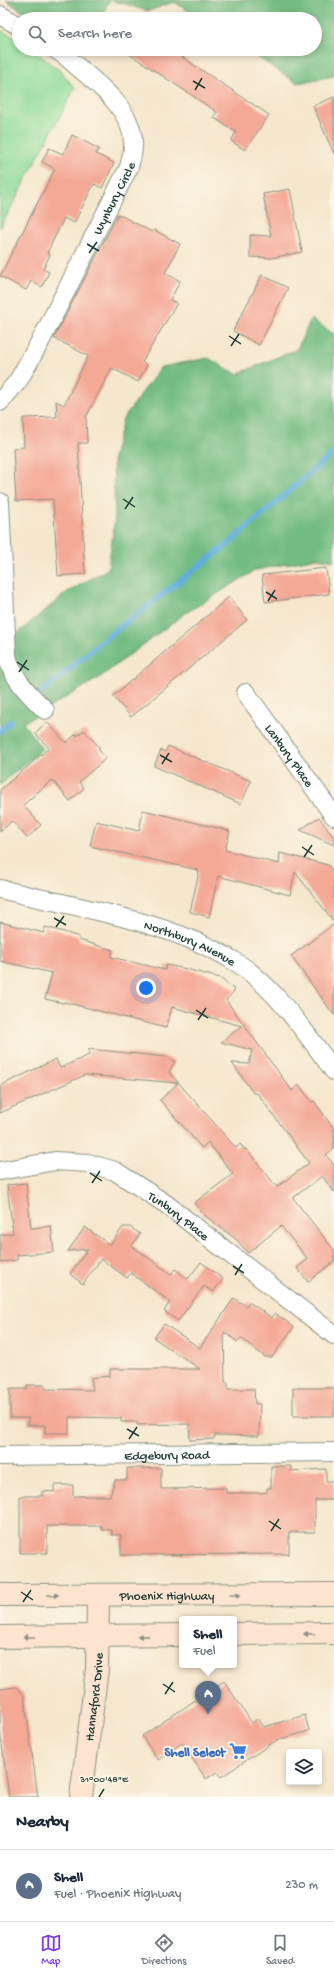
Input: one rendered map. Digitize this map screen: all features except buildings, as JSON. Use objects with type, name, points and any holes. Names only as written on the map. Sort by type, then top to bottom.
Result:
[{"type":"main road","name":"Phoenix Highway","points":[[0,1595],[98,1596],[334,1594]]},
{"type":"main road","name":"Hannaford Drive","points":[[81,1797],[97,1670],[96,1636],[98,1596]]},
{"type":"main road","points":[[237,1634],[334,1633]]},
{"type":"main road","points":[[0,1637],[179,1635]]},
{"type":"street","points":[[0,15],[12,22]]},
{"type":"street","name":"Wynbury Circle","points":[[0,402],[18,381],[42,340],[129,167],[134,143],[130,123],[113,100],[65,56]]},
{"type":"street","points":[[0,502],[7,656],[10,669],[19,684],[45,710]]},
{"type":"street","name":"Lanbury Place","points":[[246,693],[334,816]]},
{"type":"street","name":"Northbury Avenue","points":[[0,889],[149,924],[180,935],[235,961],[264,985],[287,1010],[334,1071]]},
{"type":"street","name":"Tunbury Place","points":[[0,1171],[55,1161],[88,1163],[115,1171],[166,1204],[334,1335]]},
{"type":"street","name":"Edgebury Road","points":[[0,1456],[334,1452]]},
{"type":"green space","points":[[6,0],[110,0],[104,12],[23,12]]},
{"type":"green space","points":[[110,0],[334,0],[334,76],[297,83],[256,56],[322,56],[322,12],[189,12],[174,2],[148,11]]},
{"type":"green space","points":[[0,30],[12,36],[12,56],[40,56],[59,70],[75,88],[0,228]]},
{"type":"green space","points":[[311,319],[334,334],[334,561],[317,558],[256,570],[184,614],[99,678],[23,723],[42,749],[0,785],[0,648],[66,593],[108,569],[115,517],[113,458],[123,419],[161,367],[208,358],[237,374],[297,349]]},
{"type":"waterway","points":[[42,692],[107,637],[232,541],[334,452]]},
{"type":"waterway","points":[[0,731],[10,722]]},
{"type":"place","name":"Shell","points":[[208,1714]]},
{"type":"place","name":"Shell Select","points":[[238,1751]]}]
